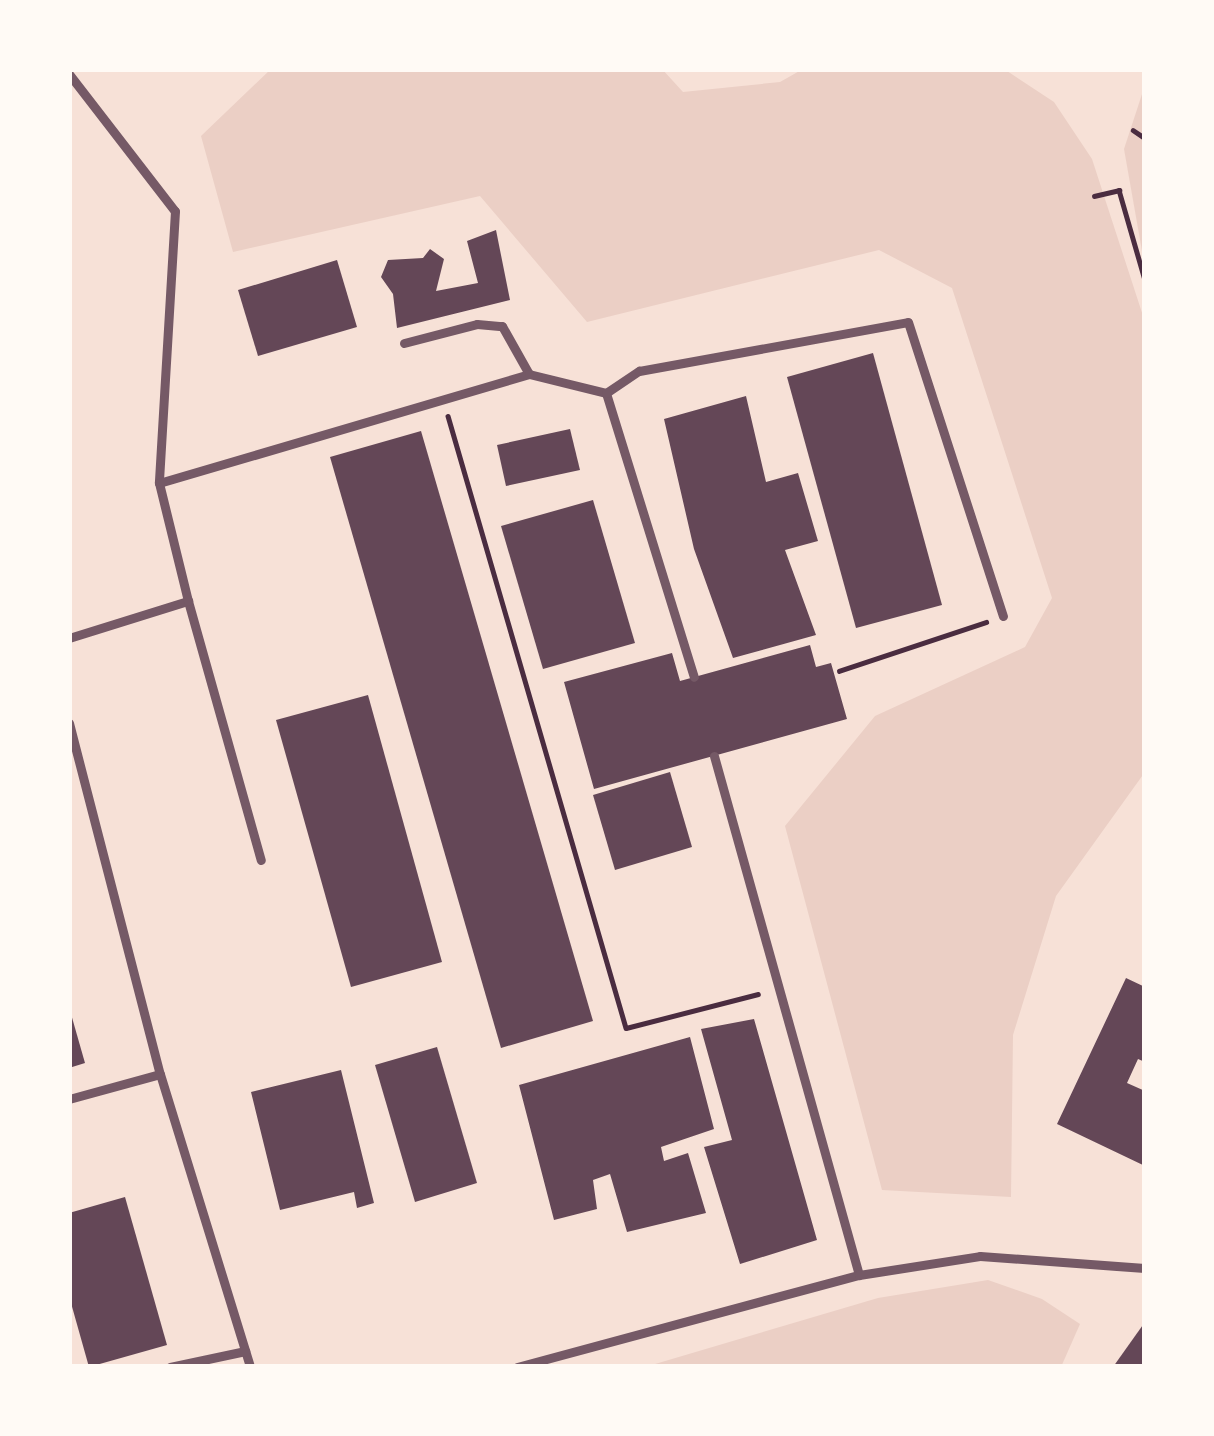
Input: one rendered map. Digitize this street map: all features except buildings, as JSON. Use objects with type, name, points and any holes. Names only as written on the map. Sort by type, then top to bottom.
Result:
[{"type":"lane","points":[[69,74],[175,211],[159,483],[261,860]]},
{"type":"lane","points":[[159,483],[444,404],[529,374],[606,393],[639,371],[908,322],[1003,616]]},
{"type":"lane","points":[[404,343],[477,324],[502,326],[529,374]]},
{"type":"lane","points":[[606,393],[694,677]]},
{"type":"lane","points":[[69,638],[188,601]]},
{"type":"lane","points":[[69,723],[73,753],[160,1074],[250,1367]]},
{"type":"lane","points":[[714,756],[859,1275]]},
{"type":"lane","points":[[69,1099],[160,1074]]},
{"type":"lane","points":[[517,1367],[859,1275],[980,1256],[1145,1268]]},
{"type":"lane","points":[[170,1367],[245,1351]]},
{"type":"path","points":[[1133,130],[1145,138]]},
{"type":"path","points":[[1094,196],[1119,190],[1145,280]]},
{"type":"path","points":[[444,404],[626,1028],[777,989]]},
{"type":"path","points":[[838,671],[1003,616]]},
{"type":"shaded area","points":[[271,69],[662,69],[683,92],[780,82],[803,69],[1004,69],[1054,102],[1092,159],[1145,322],[1145,772],[1056,896],[1013,1035],[1011,1197],[882,1190],[785,826],[875,716],[1025,647],[1052,598],[952,288],[879,250],[587,322],[480,196],[233,252],[201,136]]},
{"type":"shaded area","points":[[1145,85],[1145,268],[1124,149]]},
{"type":"shaded area","points":[[988,1280],[1042,1299],[1080,1324],[1061,1367],[645,1367],[878,1298]]}]
